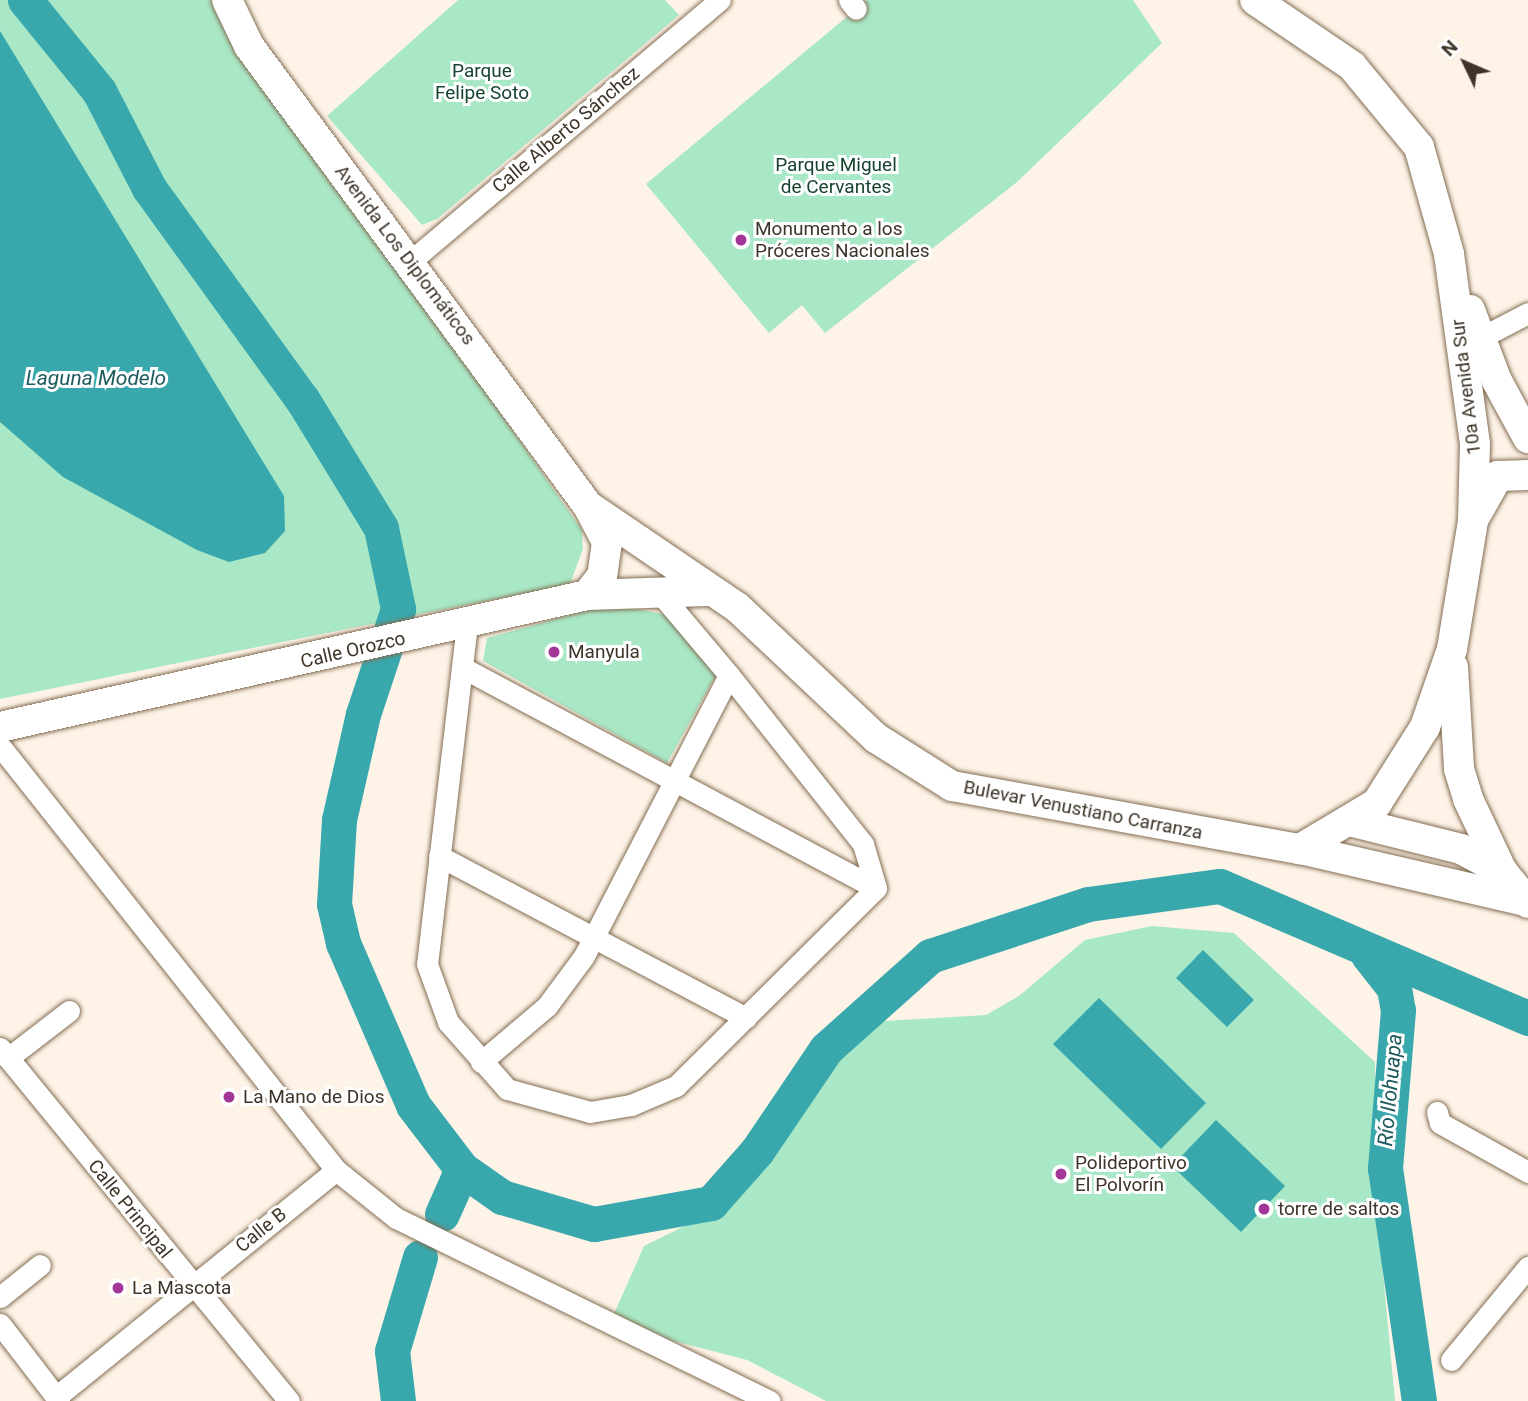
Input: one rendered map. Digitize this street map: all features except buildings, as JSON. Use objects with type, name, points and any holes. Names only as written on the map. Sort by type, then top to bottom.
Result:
[{"type":"street","name":"Avenida Los Diplomáticos","points":[[227,0],[256,56],[412,260],[588,506],[607,542],[602,576],[587,595]]},
{"type":"street","name":"Calle Alberto Sánchez","points":[[412,260],[695,8],[720,0]]},
{"type":"street","name":"10a Avenida Sur","points":[[1255,0],[1352,66],[1403,123],[1432,179],[1450,254],[1472,413],[1473,522]]},
{"type":"street","name":"10a Avenida Sur","points":[[1450,254],[1480,338],[1528,438]]},
{"type":"street","points":[[1480,338],[1528,313]]},
{"type":"street","name":"10a Avenida Sur","points":[[1473,522],[1498,476],[1528,475]]},
{"type":"street","name":"Avenida Los Diplomáticos","points":[[588,506],[707,591]]},
{"type":"street","points":[[1300,849],[1353,822],[1377,803],[1413,752],[1452,649],[1473,522]]},
{"type":"street","name":"Calle Orozco","points":[[0,727],[330,656],[587,595],[707,591]]},
{"type":"street","name":"Bulevar Venustiano Carranza","points":[[707,591],[761,627],[902,760],[952,786],[1300,849],[1527,902]]},
{"type":"street","points":[[660,593],[863,844],[876,888]]},
{"type":"street","points":[[467,624],[467,670],[439,856],[427,964],[448,1022],[507,1088],[590,1112],[631,1105],[676,1086],[876,888]]},
{"type":"street","points":[[1452,649],[1459,769],[1503,872],[1527,902]]},
{"type":"street","points":[[467,670],[876,888]]},
{"type":"street","points":[[481,1062],[547,1006],[593,936],[672,779],[729,675]]},
{"type":"street","points":[[0,746],[336,1170],[396,1218],[770,1401]]},
{"type":"street","points":[[1345,859],[1353,822]]},
{"type":"street","points":[[1353,822],[1461,849],[1503,872]]},
{"type":"street","points":[[439,856],[746,1018]]},
{"type":"street","points":[[2,1052],[69,1011]]},
{"type":"street","name":"Calle Principal","points":[[2,1052],[289,1401]]},
{"type":"street","points":[[1437,1112],[1440,1123],[1528,1172]]},
{"type":"street","name":"Calle B","points":[[57,1399],[336,1170]]},
{"type":"street","points":[[0,1297],[40,1265]]},
{"type":"street","points":[[1451,1360],[1528,1267]]},
{"type":"street","points":[[0,1324],[57,1399]]},
{"type":"green space","points":[[0,0],[211,0],[237,55],[368,224],[582,530],[583,549],[570,584],[0,699]]},
{"type":"green space","name":"Parque Felipe Soto","points":[[458,0],[665,0],[679,15],[437,219],[422,225],[327,116]]},
{"type":"green space","name":"Parque Miguel de Cervantes","points":[[867,0],[1133,0],[1162,43],[1017,182],[825,333],[802,305],[769,333],[646,184]]},
{"type":"green space","points":[[611,604],[668,615],[716,675],[667,763],[483,661],[487,638]]},
{"type":"green space","name":"Polideportivo El Polvorín","points":[[1152,926],[1234,933],[1375,1062],[1377,1209],[1395,1401],[826,1401],[747,1360],[670,1340],[614,1314],[644,1246],[709,1214],[778,1139],[831,1057],[869,1022],[986,1015],[1019,996],[1085,940]]},
{"type":"water","name":"Laguna Modelo","points":[[0,31],[284,496],[285,531],[265,553],[229,562],[197,550],[63,477],[0,422]]},
{"type":"water","points":[[1203,950],[1254,1000],[1227,1027],[1176,978]]},
{"type":"water","points":[[1099,998],[1206,1103],[1161,1149],[1053,1044]]},
{"type":"water","points":[[1216,1120],[1285,1186],[1241,1232],[1172,1166]]},
{"type":"waterway","points":[[25,0],[99,91],[149,188],[302,399],[381,528],[398,609],[363,714],[339,820],[334,904],[343,943],[413,1105],[462,1169],[502,1197],[594,1224],[711,1203],[757,1151],[826,1049],[930,956],[1088,904],[1220,886],[1528,1018]]},
{"type":"waterway","name":"Río Ilohuapa","points":[[1368,955],[1394,988],[1398,1010],[1385,1168],[1419,1401]]},
{"type":"waterway","points":[[442,1214],[462,1169]]},
{"type":"waterway","points":[[398,1401],[392,1351],[420,1257]]},
{"type":"place","name":"Monumento a los Próceres Nacionales","points":[[741,240]]},
{"type":"place","name":"Manyula","points":[[554,652]]},
{"type":"place","name":"La Mano de Dios","points":[[229,1097]]},
{"type":"place","name":"Polideportivo El Polvorín","points":[[1061,1174]]},
{"type":"place","name":"torre de saltos","points":[[1264,1209]]},
{"type":"place","name":"La Mascota","points":[[118,1288]]}]
